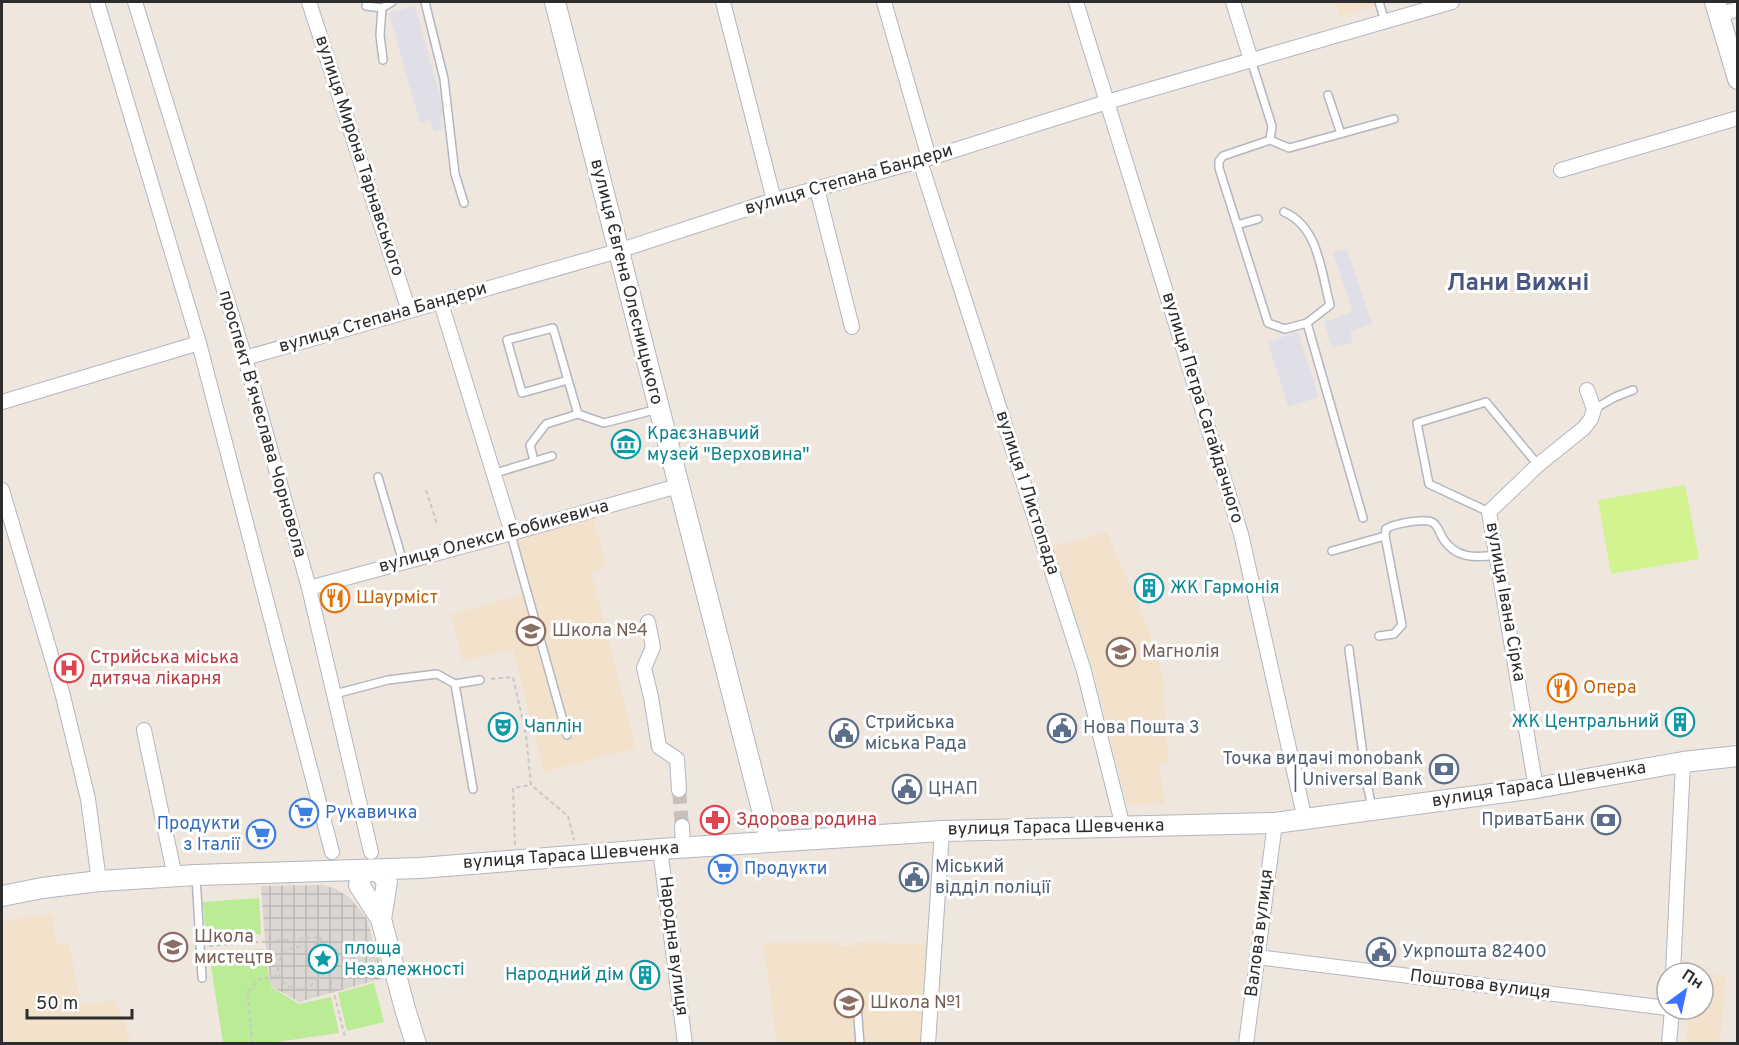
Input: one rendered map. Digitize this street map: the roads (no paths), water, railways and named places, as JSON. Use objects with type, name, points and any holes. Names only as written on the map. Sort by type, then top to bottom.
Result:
[{"type":"main road","name":"вулиця Євгена Олесницького","points":[[555,2],[770,841]]},
{"type":"main road","points":[[1724,8],[1737,79]]},
{"type":"main road","name":"вулиця Тараса Шевченка","points":[[2,896],[99,881],[196,875],[320,872],[371,861],[420,868],[683,847],[942,831],[1305,820],[1536,788],[1683,762],[1737,756]]},
{"type":"main road","points":[[371,861],[359,880],[359,885],[374,893],[416,1044]]},
{"type":"main road","points":[[320,872],[374,893],[420,868]]},
{"type":"street","points":[[97,2],[199,343],[332,852]]},
{"type":"street","name":"проспект Вʼячеслава Чорновола","points":[[135,2],[245,358],[309,588],[335,694],[371,861]]},
{"type":"street","name":"вулиця Мирона Тарнавського","points":[[309,2],[409,311]]},
{"type":"street","points":[[723,2],[774,200]]},
{"type":"street","name":"вулиця 1 Листопада","points":[[884,2],[924,160],[1084,671],[1122,827]]},
{"type":"street","name":"вулиця Петра Сагайдачного","points":[[1076,2],[1241,534],[1305,820]]},
{"type":"street","points":[[1233,2],[1251,60]]},
{"type":"street","name":"вулиця Степана Бандери","points":[[245,358],[441,303],[774,200],[924,160],[1107,102],[1452,2]]},
{"type":"street","points":[[1561,170],[1737,118]]},
{"type":"street","points":[[818,189],[852,327]]},
{"type":"street","points":[[441,303],[512,533]]},
{"type":"street","points":[[2,402],[199,343]]},
{"type":"street","points":[[1587,390],[1594,409]]},
{"type":"street","name":"вулиця Івана Сірка","points":[[1536,788],[1490,513],[1538,465],[1584,428],[1591,419],[1594,409]]},
{"type":"street","name":"вулиця Олекси Бобикевича","points":[[309,588],[678,486]]},
{"type":"street","points":[[2,490],[62,692],[87,799],[99,881]]},
{"type":"street","points":[[648,622],[653,648],[644,668],[659,747],[677,759],[679,790]]},
{"type":"street","points":[[144,730],[175,877]]},
{"type":"street","points":[[1674,961],[1683,762]]},
{"type":"street","name":"Валова вулиця","points":[[1246,1044],[1275,822]]},
{"type":"street","points":[[682,826],[683,847]]},
{"type":"street","points":[[928,1044],[942,831]]},
{"type":"street","name":"Народна вулиця","points":[[660,849],[685,1044]]},
{"type":"street","name":"Поштова вулиця","points":[[1257,957],[1655,1007]]},
{"type":"street","points":[[1669,1044],[1671,1021]]},
{"type":"lane","points":[[366,6],[382,8],[392,2]]},
{"type":"lane","points":[[425,2],[444,79],[455,174],[464,203]]},
{"type":"lane","points":[[1379,2],[1385,21]]},
{"type":"lane","points":[[382,8],[380,35],[383,60]]},
{"type":"lane","points":[[1251,60],[1272,126],[1270,140]]},
{"type":"lane","points":[[1328,95],[1341,134]]},
{"type":"lane","points":[[1284,212],[1293,216],[1311,235],[1329,305],[1307,323],[1285,329],[1268,323],[1219,168],[1219,161],[1223,156],[1270,140],[1289,148],[1394,118]]},
{"type":"lane","points":[[1237,225],[1258,219]]},
{"type":"lane","points":[[1307,323],[1363,518]]},
{"type":"lane","points":[[568,380],[522,393],[507,340],[554,328],[578,414]]},
{"type":"lane","points":[[1594,409],[1633,390]]},
{"type":"lane","points":[[1490,513],[1429,484],[1417,423],[1486,402],[1538,465]]},
{"type":"lane","points":[[534,461],[530,445],[546,424],[578,414],[604,423],[658,409]]},
{"type":"lane","points":[[492,474],[552,456]]},
{"type":"lane","points":[[378,477],[404,562]]},
{"type":"lane","points":[[1379,636],[1394,634],[1402,625],[1385,536],[1386,529],[1392,525],[1429,521],[1435,524],[1448,545],[1462,555],[1476,557],[1497,555]]},
{"type":"lane","points":[[512,533],[567,735]]},
{"type":"lane","points":[[1332,551],[1350,544],[1385,536]]},
{"type":"lane","points":[[1349,649],[1363,755]]},
{"type":"lane","points":[[335,694],[388,680],[437,674],[455,684],[480,680]]},
{"type":"lane","points":[[455,684],[473,789]]},
{"type":"lane","points":[[1367,784],[1372,810]]},
{"type":"lane","points":[[196,875],[202,978]]},
{"type":"lane","points":[[857,1005],[860,1044]]},
{"type":"tunnel","points":[[679,790],[682,826]]},
{"type":"place","name":"Краєзнавчий музей \"Верховина\"","points":[[626,444]]},
{"type":"place","name":"ЖК Гармонія","points":[[1149,588]]},
{"type":"place","name":"Шаурміст","points":[[335,598]]},
{"type":"place","name":"Школа №4","points":[[531,631]]},
{"type":"place","name":"Магнолія","points":[[1121,652]]},
{"type":"place","name":"Стрийська міська дитяча лікарня","points":[[69,668]]},
{"type":"place","name":"Опера","points":[[1562,688]]},
{"type":"place","name":"ЖК Центральний","points":[[1680,722]]},
{"type":"place","name":"Чаплін","points":[[503,727]]},
{"type":"place","name":"Нова Пошта 3","points":[[1062,728]]},
{"type":"place","name":"Стрийська міська Рада","points":[[844,733]]},
{"type":"place","name":"Точка видачі monobank | Universal Bank","points":[[1444,769]]},
{"type":"place","name":"ЦНАП","points":[[907,789]]},
{"type":"place","name":"Рукавичка","points":[[304,813]]},
{"type":"place","name":"Здорова родина","points":[[715,820]]},
{"type":"place","name":"ПриватБанк","points":[[1606,820]]},
{"type":"place","name":"Продукти з Італії","points":[[261,834]]},
{"type":"place","name":"Продукти","points":[[723,869]]},
{"type":"place","name":"Міський відділ поліції","points":[[914,877]]},
{"type":"place","name":"Школа мистецтв","points":[[173,947]]},
{"type":"place","name":"Укрпошта 82400","points":[[1381,952]]},
{"type":"place","name":"площа Незалежності","points":[[323,959]]},
{"type":"place","name":"Народний дім","points":[[645,975]]},
{"type":"place","name":"Школа №1","points":[[849,1003]]},
{"type":"district","name":"Лани Вижні","points":[[1518,284]]}]
